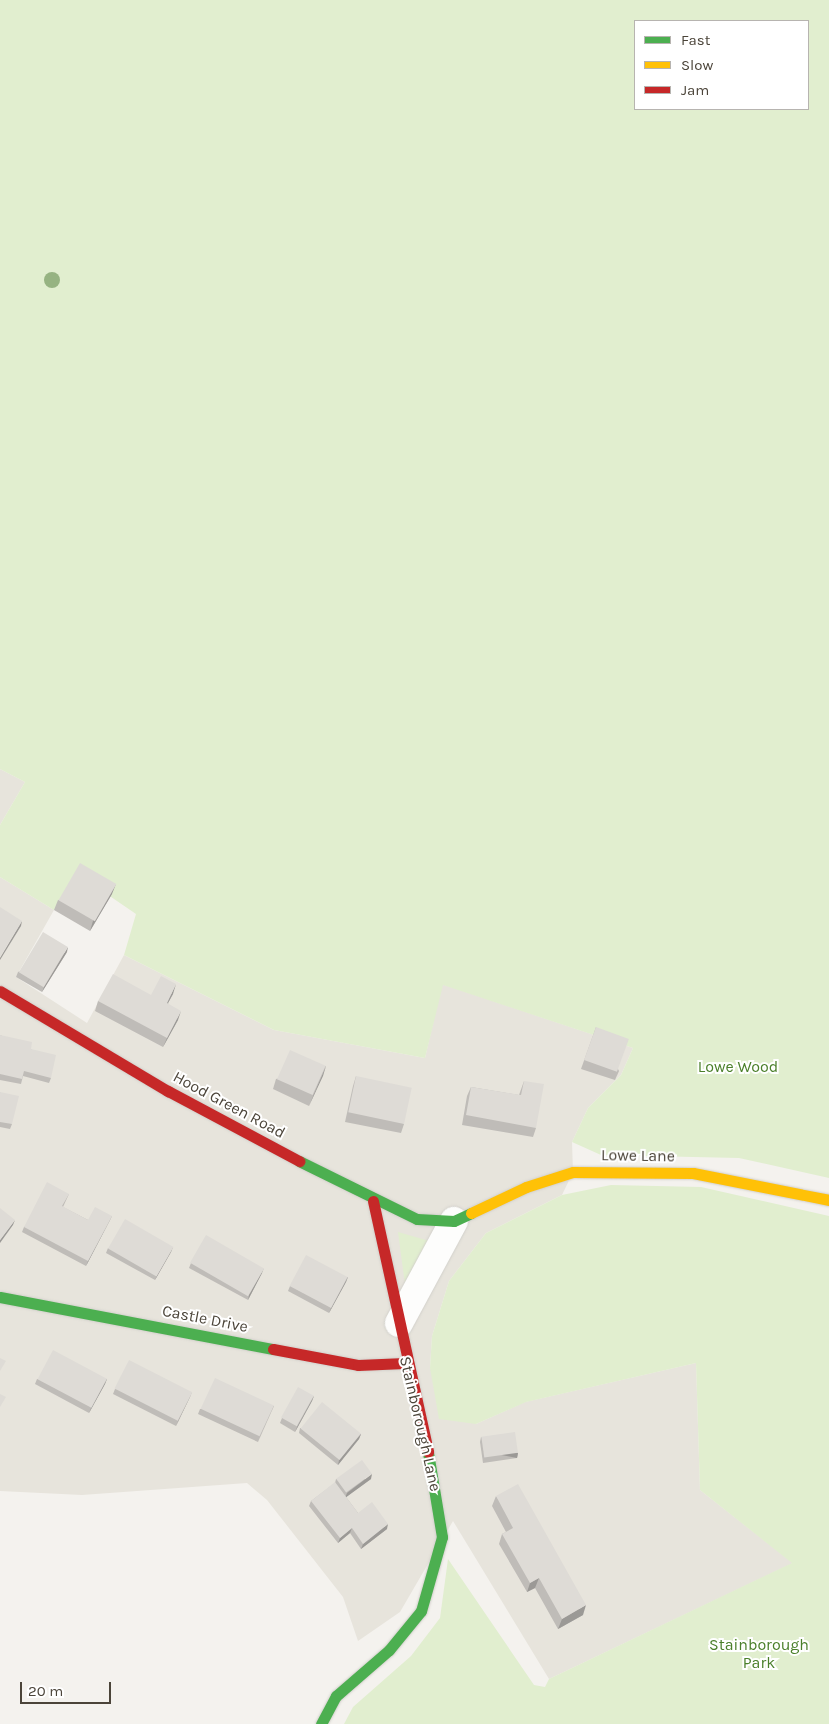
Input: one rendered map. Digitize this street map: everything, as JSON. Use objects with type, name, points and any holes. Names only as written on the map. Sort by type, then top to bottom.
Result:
[{"type":"street","name":"Hood Green Road","points":[[0,991],[150,1081],[373,1201],[416,1219],[454,1221]]},
{"type":"street","name":"Lowe Lane","points":[[454,1221],[526,1187],[573,1172],[694,1173],[829,1200]]},
{"type":"street","name":"Stainborough Lane","points":[[321,1724],[336,1696],[389,1650],[421,1611],[442,1537],[433,1472],[405,1363],[399,1322],[373,1201]]},
{"type":"street","points":[[399,1322],[454,1221]]},
{"type":"street","name":"Castle Drive","points":[[0,1297],[358,1365],[405,1363]]},
{"type":"shaded area","points":[[0,769],[25,782],[0,825]]},
{"type":"shaded area","points":[[0,877],[54,910],[16,977],[87,1023],[124,955],[274,1030],[425,1058],[442,984],[633,1048],[621,1075],[588,1108],[572,1142],[573,1172],[562,1195],[486,1233],[449,1281],[432,1336],[430,1368],[476,1424],[525,1402],[696,1363],[700,1490],[793,1563],[549,1679],[453,1521],[400,1612],[358,1641],[343,1597],[267,1500],[247,1483],[82,1495],[0,1491]]},
{"type":"green space","name":"Lowe Wood","points":[[0,0],[829,0],[829,1178],[739,1158],[601,1155],[572,1142],[588,1108],[621,1075],[633,1048],[443,985],[425,1058],[274,1030],[124,955],[136,914],[76,873],[54,910],[0,877],[0,825],[25,782],[0,769]]},
{"type":"green space","name":"Stainborough Park","points":[[611,1185],[701,1187],[829,1216],[829,1724],[344,1724],[353,1707],[411,1656],[440,1618],[448,1559],[534,1685],[545,1687],[549,1679],[792,1563],[700,1490],[696,1363],[526,1402],[476,1424],[439,1419],[430,1368],[432,1336],[449,1281],[486,1233],[562,1195]]},
{"type":"green space","points":[[398,1232],[433,1242],[406,1292]]},
{"type":"building","points":[[80,863],[116,884],[95,921],[58,900]]},
{"type":"building","points":[[0,907],[22,921],[0,957]]},
{"type":"building","points":[[43,932],[68,947],[44,987],[19,972]]},
{"type":"building","points":[[113,974],[151,995],[161,976],[176,984],[167,1003],[181,1011],[167,1038],[98,1001]]},
{"type":"building","points":[[596,1027],[629,1039],[617,1072],[584,1060]]},
{"type":"building","points":[[0,1035],[32,1042],[31,1049],[56,1055],[51,1078],[24,1071],[22,1079],[0,1074]]},
{"type":"building","points":[[290,1050],[326,1066],[313,1095],[277,1079]]},
{"type":"building","points":[[356,1076],[412,1088],[404,1124],[348,1112]]},
{"type":"building","points":[[524,1081],[544,1084],[536,1128],[466,1115],[471,1087],[521,1095]]},
{"type":"building","points":[[0,1092],[19,1096],[12,1124],[0,1122]]},
{"type":"building","points":[[47,1182],[69,1194],[62,1206],[88,1220],[95,1207],[112,1216],[88,1261],[24,1227]]},
{"type":"building","points":[[0,1208],[15,1220],[0,1240]]},
{"type":"building","points":[[125,1219],[173,1247],[156,1276],[108,1248]]},
{"type":"building","points":[[206,1235],[264,1268],[248,1296],[190,1263]]},
{"type":"building","points":[[306,1255],[347,1277],[331,1308],[290,1286]]},
{"type":"building","points":[[53,1350],[107,1379],[91,1408],[38,1379]]},
{"type":"building","points":[[0,1358],[6,1361],[0,1371]]},
{"type":"building","points":[[129,1360],[192,1392],[178,1421],[114,1389]]},
{"type":"building","points":[[215,1378],[274,1405],[260,1436],[201,1409]]},
{"type":"building","points":[[298,1387],[314,1396],[297,1426],[281,1418]]},
{"type":"building","points":[[0,1394],[6,1397],[0,1407]]},
{"type":"building","points":[[322,1402],[361,1433],[339,1460],[301,1428]]},
{"type":"building","points":[[515,1432],[518,1453],[484,1458],[481,1437]]},
{"type":"building","points":[[362,1460],[372,1474],[346,1493],[336,1479]]},
{"type":"building","points":[[335,1482],[358,1513],[372,1502],[388,1524],[363,1544],[352,1528],[340,1538],[311,1501]]},
{"type":"building","points":[[518,1484],[586,1605],[562,1619],[539,1578],[530,1583],[502,1534],[513,1528],[496,1496]]},
{"type":"traffic: fast","points":[[299,1161],[417,1219],[454,1221],[471,1213]]},
{"type":"traffic: fast","points":[[0,1297],[273,1349]]},
{"type":"traffic: fast","points":[[321,1724],[336,1696],[389,1650],[421,1611],[442,1537],[428,1452]]},
{"type":"traffic: slow","points":[[471,1213],[526,1187],[573,1172],[693,1173],[829,1200]]},
{"type":"traffic: jam","points":[[0,991],[168,1091],[299,1161]]},
{"type":"traffic: jam","points":[[373,1201],[428,1452]]},
{"type":"traffic: jam","points":[[273,1349],[358,1365],[405,1363]]}]
